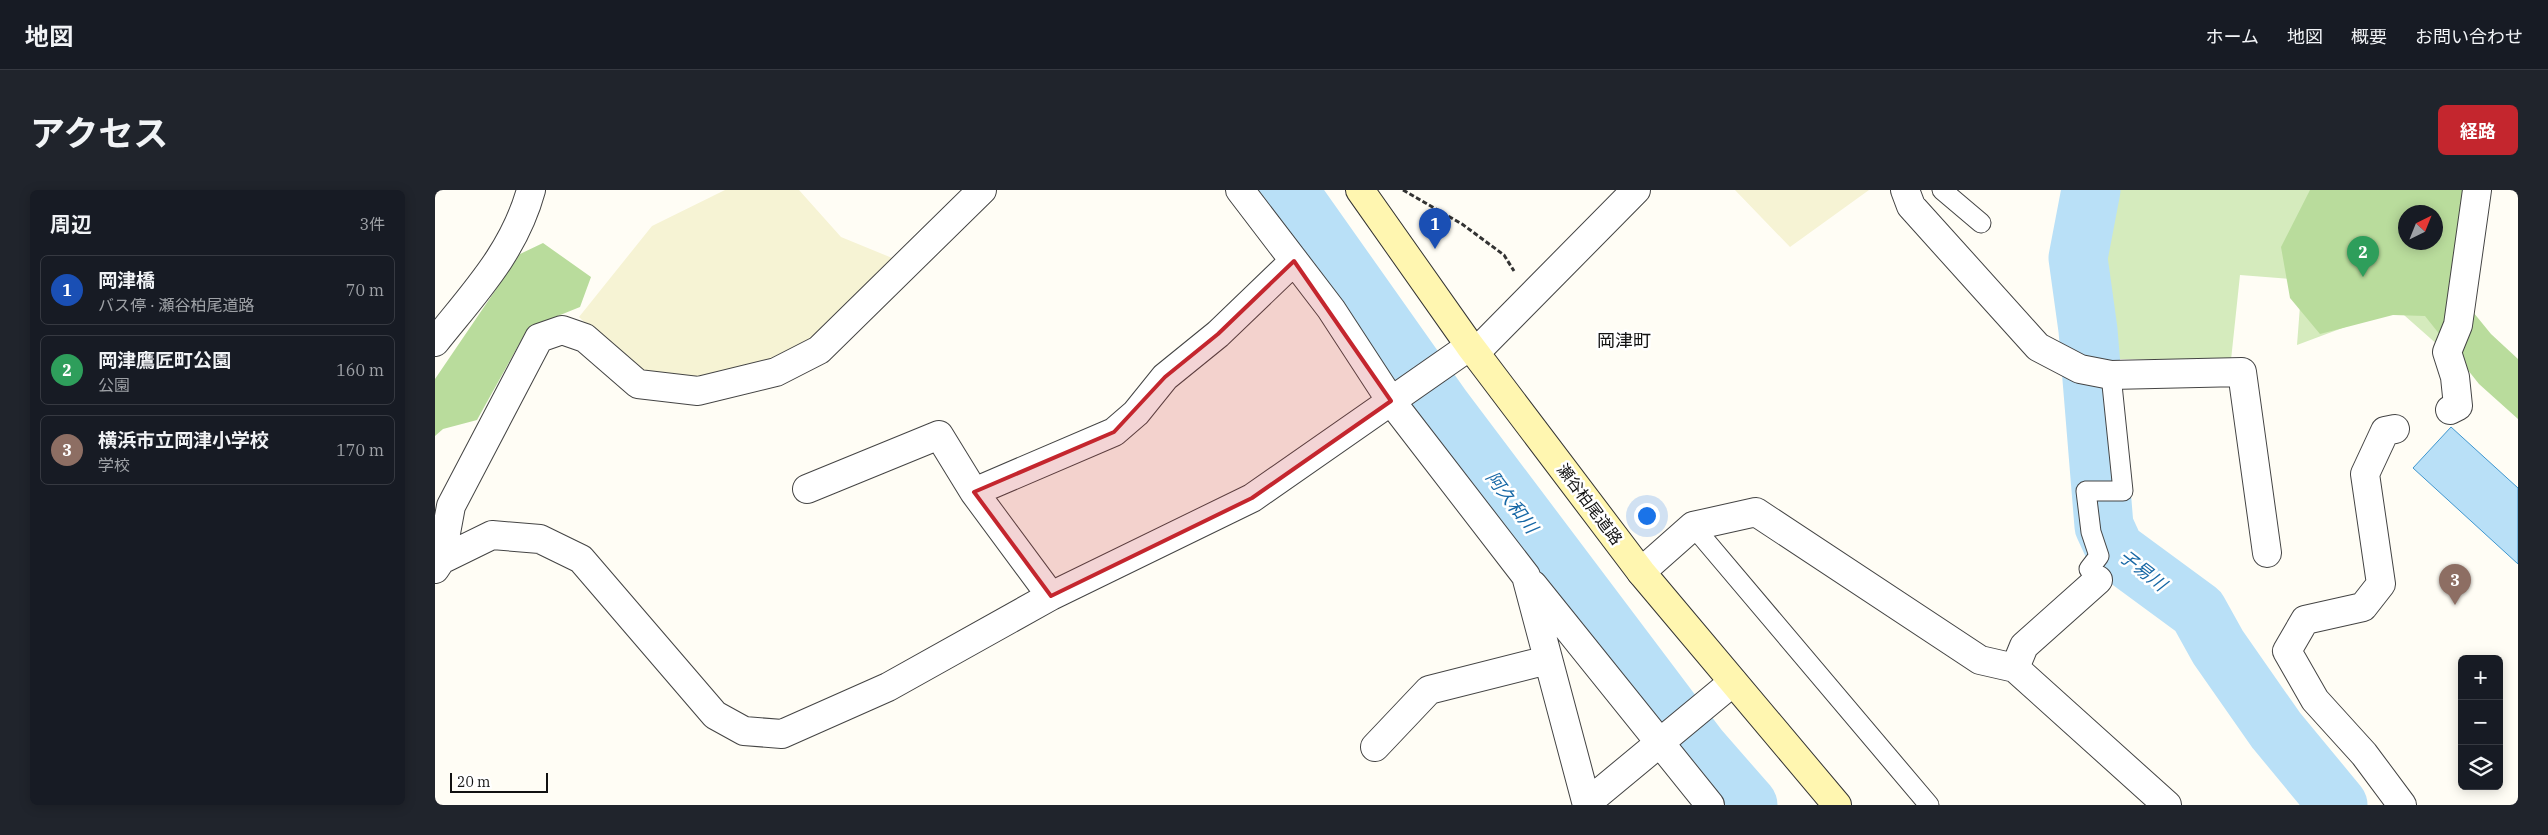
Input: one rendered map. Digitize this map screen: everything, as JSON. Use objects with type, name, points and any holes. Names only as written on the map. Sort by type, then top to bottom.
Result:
[{"type":"main road","name":"瀬谷柏尾道路","points":[[1360,190],[1473,350],[1641,572],[1837,805]]},
{"type":"street","points":[[435,342],[493,272],[523,218],[531,190]]},
{"type":"street","points":[[438,565],[451,506],[539,338],[562,330],[585,338],[638,384],[698,390],[776,372],[819,350],[982,190]]},
{"type":"street","points":[[438,565],[492,535],[540,539],[581,559],[715,715],[744,731],[782,734],[888,687],[1051,596],[1251,498],[1447,362],[1473,350],[1529,300],[1635,190]]},
{"type":"street","points":[[1905,190],[1911,206],[2038,347],[2080,369],[2111,374],[2242,372],[2267,553]]},
{"type":"street","points":[[2450,410],[2459,406],[2455,377],[2447,352],[2458,325],[2477,190]]},
{"type":"street","points":[[1248,193],[1294,261],[1526,576],[1663,740],[1710,805]]},
{"type":"street","points":[[974,492],[1114,432],[1136,413],[1165,377],[1218,334],[1294,261]]},
{"type":"street","points":[[2395,429],[2385,431],[2365,474],[2381,584],[2363,607],[2305,620],[2287,652],[2315,700],[2364,754],[2402,805]]},
{"type":"street","points":[[807,490],[939,436],[974,492],[1051,596]]},
{"type":"street","points":[[1641,572],[1693,526],[1756,512],[1980,660],[2015,668],[2167,805]]},
{"type":"street","points":[[1526,576],[1587,804],[1733,682]]},
{"type":"street","points":[[2015,668],[2024,646],[2098,580]]},
{"type":"street","points":[[1375,747],[1429,690],[1548,660]]},
{"type":"lane","points":[[1942,190],[1981,223]]},
{"type":"lane","points":[[2098,580],[2089,568],[2099,556],[2091,532],[2086,491],[2123,491],[2111,374]]},
{"type":"lane","points":[[1693,526],[1929,805]]},
{"type":"path","points":[[1403,190],[1462,224],[1504,255],[1523,286],[1529,300]]},
{"type":"highlighted area","points":[[1294,261],[1391,401],[1252,498],[1051,596],[974,492],[1114,432],[1165,377],[1218,334]]},
{"type":"shaded area","points":[[725,190],[799,190],[841,237],[897,260],[813,341],[767,361],[690,378],[637,373],[579,317],[652,226]]},
{"type":"shaded area","points":[[1735,190],[1869,190],[1790,247]]},
{"type":"green space","points":[[2103,190],[2469,190],[2439,346],[2396,308],[2297,345],[2302,280],[2240,275],[2231,360],[2109,359],[2089,266],[2095,219]]},
{"type":"green space","points":[[2310,190],[2462,190],[2451,285],[2491,334],[2518,359],[2518,419],[2479,384],[2425,316],[2393,315],[2320,334],[2290,298],[2281,247]]},
{"type":"green space","points":[[543,243],[591,277],[580,307],[528,328],[477,420],[443,429],[435,436],[435,379],[520,254]]},
{"type":"water","points":[[2451,427],[2518,488],[2518,564],[2413,468]]},
{"type":"waterway","name":"阿久和川","points":[[1288,190],[1442,408],[1699,749],[1748,805]]},
{"type":"waterway","name":"子易川","points":[[2091,190],[2078,258],[2088,330],[2104,526],[2115,550],[2198,611],[2218,647],[2276,730],[2338,805]]},
{"type":"place","name":"岡津橋","points":[[1435,249]]},
{"type":"place","name":"岡津鷹匠町公園","points":[[2363,277]]},
{"type":"place","name":"横浜市立岡津小学校","points":[[2455,605]]},
{"type":"district","name":"岡津町","points":[[1624,340]]}]
